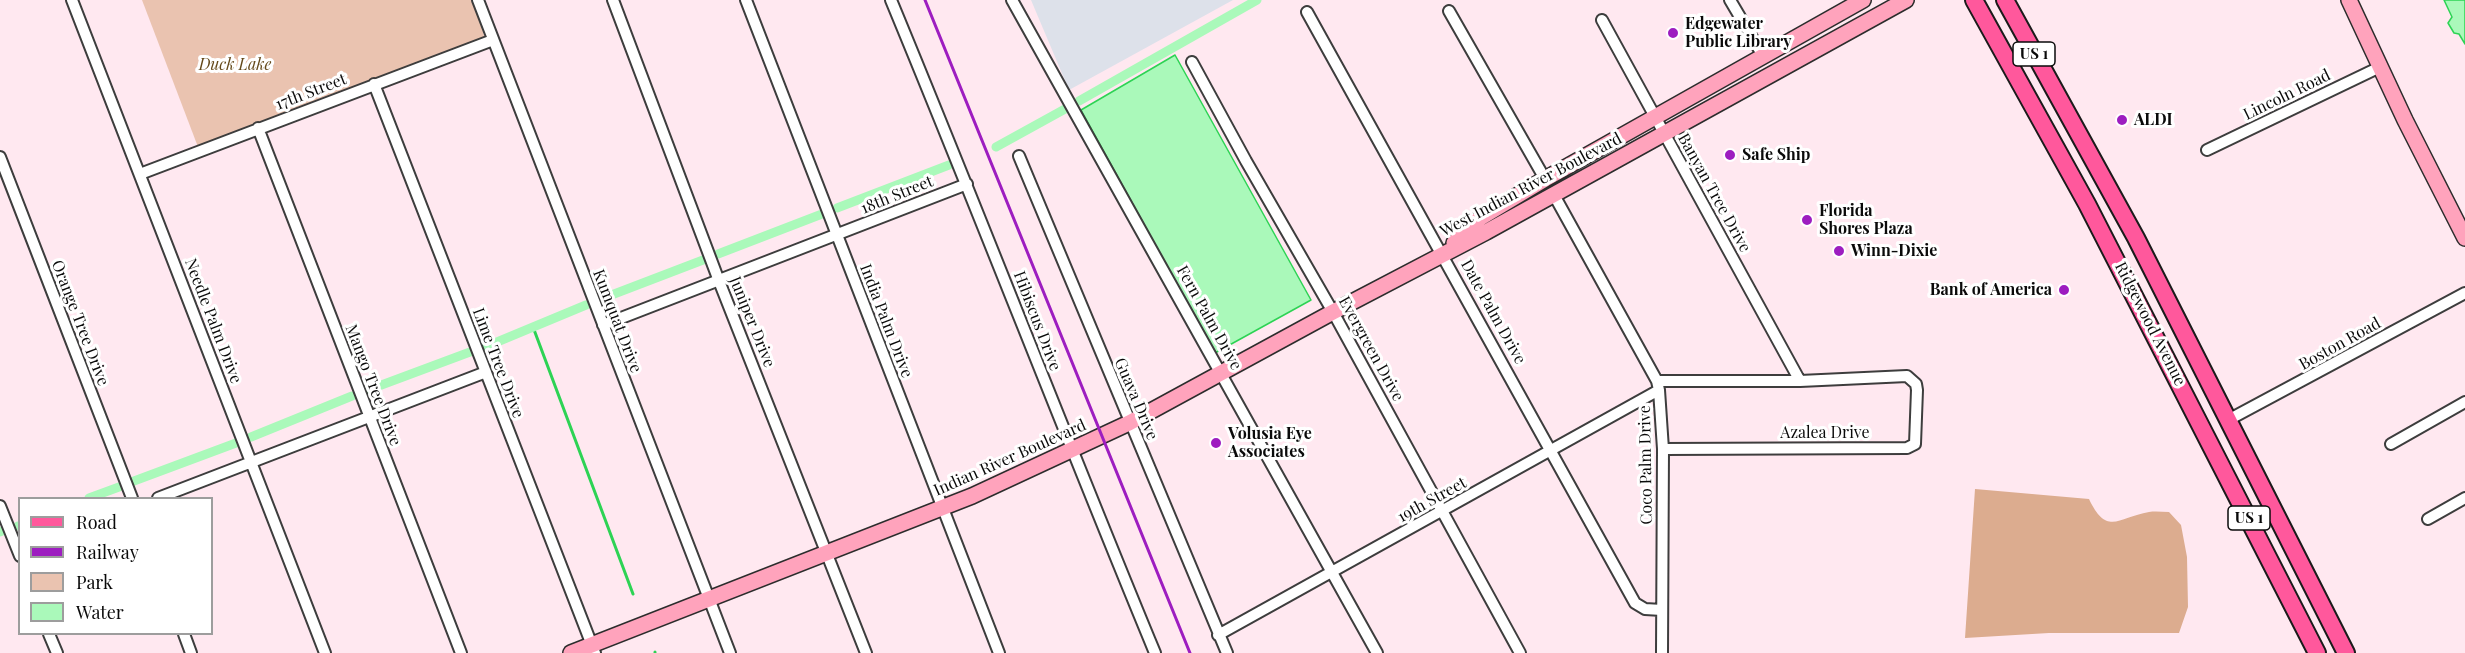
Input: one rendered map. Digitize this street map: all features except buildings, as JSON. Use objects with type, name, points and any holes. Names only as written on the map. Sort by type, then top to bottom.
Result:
[{"type":"main road","name":"West Indian River Boulevard","points":[[1443,253],[1480,218],[1655,116],[1863,0]]},
{"type":"main road","name":"West Indian River Boulevard","points":[[1443,253],[1554,195],[1906,0]]},
{"type":"main road","name":"Ridgewood Avenue","points":[[1974,0],[2087,204],[2317,653]]},
{"type":"main road","name":"Ridgewood Avenue","points":[[2005,0],[2136,238],[2230,419],[2346,653]]},
{"type":"main road","points":[[2349,0],[2465,238]]},
{"type":"main road","points":[[2087,204],[2109,210],[2136,238]]},
{"type":"main road","name":"Indian River Boulevard","points":[[571,653],[594,649],[709,599],[943,508],[1071,451],[1130,423],[1443,253]]},
{"type":"main road","points":[[2181,384],[2212,415],[2230,419]]},
{"type":"main road","points":[[2206,433],[2218,433],[2231,440],[2242,460],[2257,477]]},
{"type":"main road","points":[[2278,576],[2291,586],[2325,653]]},
{"type":"street","name":"Needle Palm Drive","points":[[72,0],[325,653]]},
{"type":"street","name":"Kumquat Drive","points":[[478,0],[729,653]]},
{"type":"street","name":"Juniper Drive","points":[[613,0],[866,653]]},
{"type":"street","name":"India Palm Drive","points":[[746,0],[999,653]]},
{"type":"street","name":"Hibiscus Drive","points":[[891,0],[967,184],[1071,451],[1155,653]]},
{"type":"street","name":"Fern Palm Drive","points":[[1012,0],[1222,372],[1377,653]]},
{"type":"street","points":[[1730,0],[1763,56]]},
{"type":"street","points":[[1449,11],[1545,179]]},
{"type":"street","name":"Date Palm Drive","points":[[1307,12],[1443,253],[1635,603],[1645,609],[1662,610]]},
{"type":"street","name":"Banyan Tree Drive","points":[[1602,20],[1800,381]]},
{"type":"street","name":"17th Street","points":[[140,174],[493,40]]},
{"type":"street","name":"Evergreen Drive","points":[[1192,62],[1333,312],[1520,653]]},
{"type":"street","name":"Lincoln Road","points":[[2207,150],[2380,67]]},
{"type":"street","name":"Lime Tree Drive","points":[[374,84],[594,649]]},
{"type":"street","name":"Mango Tree Drive","points":[[258,128],[461,653]]},
{"type":"street","name":"Guava Drive","points":[[1019,156],[1227,653]]},
{"type":"street","name":"Orange Tree Drive","points":[[0,157],[132,497]]},
{"type":"street","name":"18th Street","points":[[603,325],[967,184]]},
{"type":"street","name":"Coco Palm Drive","points":[[1554,195],[1658,386],[1663,449],[1662,653]]},
{"type":"street","name":"Boston Road","points":[[2230,419],[2465,293]]},
{"type":"street","points":[[161,497],[486,372]]},
{"type":"street","name":"19th Street","points":[[1218,635],[1552,451],[1658,386],[1907,376]]},
{"type":"street","name":"Azalea Drive","points":[[1663,449],[1907,448],[1915,444],[1917,390],[1916,384],[1907,376]]},
{"type":"street","points":[[2391,444],[2465,402]]},
{"type":"street","points":[[2428,519],[2465,498]]},
{"type":"street","points":[[0,506],[18,551]]},
{"type":"street","points":[[50,635],[57,653]]},
{"type":"street","points":[[185,635],[191,653]]},
{"type":"shaded area","points":[[1031,0],[1233,0],[1069,90]]},
{"type":"shaded area","points":[[1975,489],[2089,499],[2102,518],[2114,522],[2149,512],[2169,512],[2181,525],[2187,557],[2188,607],[2179,633],[2049,633],[1965,638]]},
{"type":"green space","name":"Duck Lake","points":[[142,0],[471,0],[484,36],[479,41],[198,147]]},
{"type":"water","points":[[2444,0],[2465,0],[2465,44],[2448,23],[2452,17]]},
{"type":"water","points":[[1175,55],[1311,300],[1215,353],[1081,110]]},
{"type":"waterway","points":[[1079,101],[1257,0]]},
{"type":"waterway","points":[[996,147],[1065,109]]},
{"type":"waterway","points":[[837,208],[949,165]]},
{"type":"waterway","points":[[718,254],[822,214]]},
{"type":"waterway","points":[[601,299],[703,260]]},
{"type":"waterway","points":[[485,347],[586,305]]},
{"type":"waterway","points":[[533,327],[633,594]]},
{"type":"waterway","points":[[368,390],[470,352]]},
{"type":"waterway","points":[[251,437],[352,396]]},
{"type":"waterway","points":[[134,481],[236,443]]},
{"type":"waterway","points":[[92,497],[119,487]]},
{"type":"railway","points":[[925,0],[1190,653]]},
{"type":"place","name":"Edgewater Public Library","points":[[1673,33]]},
{"type":"place","name":"ALDI","points":[[2122,120]]},
{"type":"place","name":"Safe Ship","points":[[1730,155]]},
{"type":"place","name":"Florida Shores Plaza","points":[[1807,220]]},
{"type":"place","name":"Winn-Dixie","points":[[1839,251]]},
{"type":"place","name":"Bank of America","points":[[2064,290]]},
{"type":"place","name":"Volusia Eye Associates","points":[[1216,443]]}]
